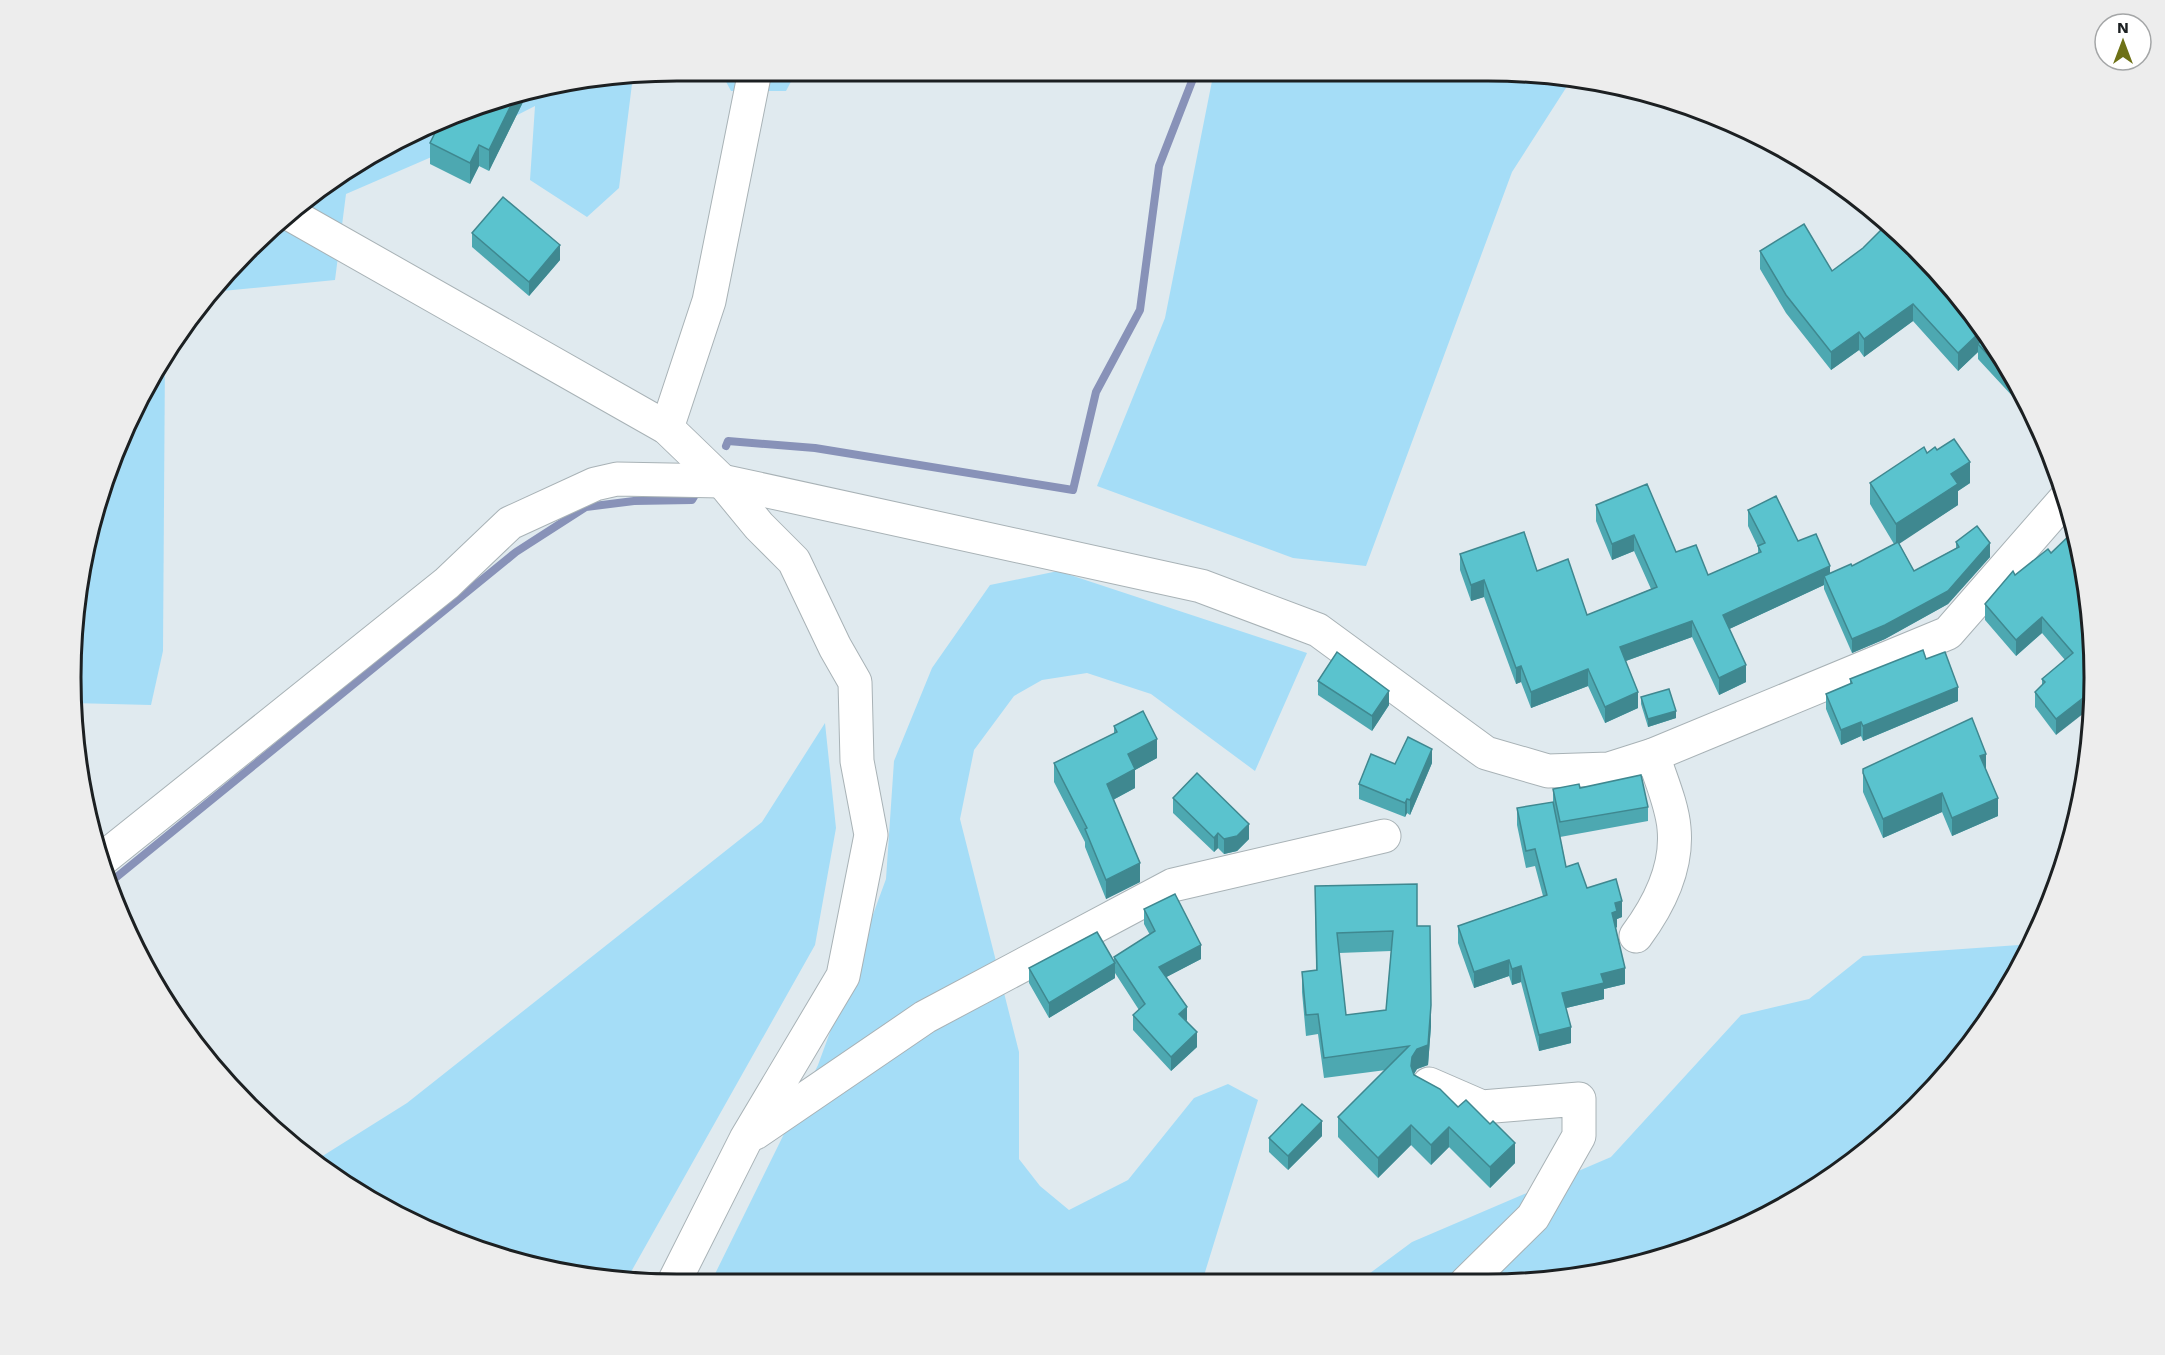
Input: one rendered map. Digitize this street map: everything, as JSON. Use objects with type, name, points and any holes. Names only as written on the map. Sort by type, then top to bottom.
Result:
[{"type":"street","points":[[667,428],[709,301],[753,81]]},
{"type":"street","points":[[297,218],[667,428],[722,481],[759,526],[794,561],[835,647],[855,682],[857,761],[871,835],[843,976],[746,1139],[678,1274]]},
{"type":"street","points":[[108,854],[447,583],[510,523],[595,484],[617,479],[722,481],[1200,586],[1318,630],[1486,753],[1548,771],[1609,769],[1653,755],[1948,633],[2059,506]]},
{"type":"street","points":[[1636,936],[1655,911],[1670,873],[1674,828],[1653,755]]},
{"type":"street","points":[[746,1139],[926,1017],[1173,885],[1384,836]]},
{"type":"street","points":[[1429,1084],[1482,1107],[1579,1099],[1579,1136],[1533,1217],[1475,1274]]},
{"type":"shaded area","points":[[726,81],[791,81],[786,91],[731,91]]},
{"type":"shaded area","points":[[1212,81],[1487,81],[1567,86],[1512,172],[1366,566],[1293,558],[1097,486],[1165,318]]},
{"type":"shaded area","points":[[632,83],[619,188],[587,217],[530,180],[535,106],[450,149],[346,194],[335,280],[223,291],[284,229],[314,204],[379,161],[414,143],[449,126],[523,101],[561,92]]},
{"type":"shaded area","points":[[165,373],[163,651],[151,705],[82,703],[82,638],[92,561],[101,523],[126,449]]},
{"type":"shaded area","points":[[1058,571],[1307,653],[1255,771],[1151,694],[1087,673],[1042,680],[1014,696],[974,750],[960,819],[1019,1052],[1019,1159],[1040,1186],[1069,1210],[1128,1180],[1194,1098],[1228,1084],[1258,1100],[1204,1274],[715,1274],[818,1065],[886,879],[894,761],[932,668],[990,585]]},
{"type":"shaded area","points":[[825,723],[836,828],[815,945],[631,1272],[561,1263],[523,1254],[449,1229],[379,1194],[322,1156],[407,1103],[762,822]]},
{"type":"shaded area","points":[[2020,945],[1983,1009],[1936,1071],[1881,1126],[1819,1173],[1786,1194],[1716,1229],[1642,1254],[1604,1263],[1527,1273],[1369,1274],[1412,1242],[1611,1157],[1741,1015],[1809,999],[1863,956]]},
{"type":"building","points":[[511,105],[489,150],[479,145],[470,163],[430,143],[435,133],[449,126]]},
{"type":"building","points":[[503,197],[560,245],[529,282],[472,233]]},
{"type":"building","points":[[1804,224],[1832,271],[1863,248],[1882,229],[1936,284],[1976,336],[1958,353],[1913,304],[1864,339],[1859,332],[1831,352],[1786,295],[1760,251]]},
{"type":"building","points":[[1980,342],[1990,357],[1978,344]]},
{"type":"building","points":[[1954,439],[1970,462],[1951,474],[1958,484],[1896,524],[1870,483],[1924,447],[1927,453],[1935,447],[1937,450]]},
{"type":"building","points":[[1647,484],[1676,552],[1696,545],[1708,575],[1761,552],[1758,546],[1765,543],[1748,510],[1776,496],[1798,541],[1816,534],[1830,566],[1723,615],[1746,665],[1719,678],[1692,621],[1620,647],[1638,692],[1605,707],[1588,669],[1531,692],[1521,666],[1516,668],[1484,580],[1471,585],[1460,554],[1524,532],[1537,571],[1568,559],[1587,615],[1657,587],[1634,535],[1612,544],[1596,505]]},
{"type":"building","points":[[1977,526],[1990,543],[1948,591],[1885,625],[1852,639],[1824,576],[1851,564],[1852,566],[1898,542],[1914,571],[1959,547],[1956,542]]},
{"type":"building","points":[[2067,537],[2073,561],[2083,638],[2083,698],[2056,719],[2035,692],[2045,682],[2042,679],[2073,653],[2042,617],[2016,640],[1985,604],[2013,571],[2015,575],[2048,549],[2051,553]]},
{"type":"building","points":[[1923,650],[1926,659],[1945,652],[1958,687],[1863,726],[1861,722],[1841,730],[1826,694],[1852,683],[1850,679]]},
{"type":"building","points":[[1337,652],[1389,691],[1372,716],[1318,681]]},
{"type":"building","points":[[1669,689],[1676,711],[1648,719],[1641,697]]},
{"type":"building","points":[[1143,711],[1157,739],[1128,754],[1135,769],[1107,784],[1140,863],[1106,880],[1085,829],[1087,828],[1054,763],[1117,732],[1114,726]]},
{"type":"building","points":[[1972,718],[1986,754],[1980,756],[1998,798],[1952,818],[1942,793],[1883,819],[1863,769]]},
{"type":"building","points":[[1408,737],[1432,749],[1410,800],[1407,799],[1405,803],[1359,784],[1371,754],[1395,764]]},
{"type":"building","points":[[1197,773],[1249,824],[1237,836],[1224,839],[1218,833],[1214,838],[1173,798]]},
{"type":"building","points":[[1641,775],[1648,807],[1560,822],[1553,789],[1579,784],[1580,788]]},
{"type":"building","points":[[1553,802],[1566,867],[1578,863],[1587,888],[1616,879],[1622,901],[1615,903],[1617,911],[1612,913],[1625,968],[1601,974],[1604,983],[1562,993],[1571,1027],[1539,1035],[1521,966],[1512,969],[1509,960],[1474,972],[1458,926],[1547,895],[1535,849],[1526,851],[1517,808]]},
{"type":"building","points":[[1417,884],[1417,926],[1430,926],[1431,1005],[1428,1045],[1417,1049],[1412,1057],[1411,1066],[1414,1075],[1440,1089],[1458,1107],[1466,1100],[1490,1124],[1493,1121],[1515,1143],[1490,1167],[1449,1127],[1431,1145],[1411,1125],[1378,1158],[1338,1117],[1409,1046],[1324,1058],[1318,1014],[1306,1015],[1302,972],[1317,970],[1315,886]],"holes":[[[1393,931],[1386,1010],[1346,1015],[1337,933]]]},
{"type":"building","points":[[1175,894],[1201,945],[1159,967],[1187,1007],[1179,1014],[1197,1032],[1171,1057],[1133,1015],[1145,1004],[1114,957],[1155,931],[1144,909]]},
{"type":"building","points":[[1097,932],[1115,963],[1049,1003],[1029,968]]},
{"type":"building","points":[[1302,1104],[1322,1121],[1288,1156],[1269,1138]]},
{"type":"waterway","points":[[726,446],[728,441],[815,448],[1073,490],[1096,392],[1140,310],[1159,166],[1192,81]]},
{"type":"waterway","points":[[116,878],[516,552],[586,507],[634,501],[692,500],[695,495]]}]
